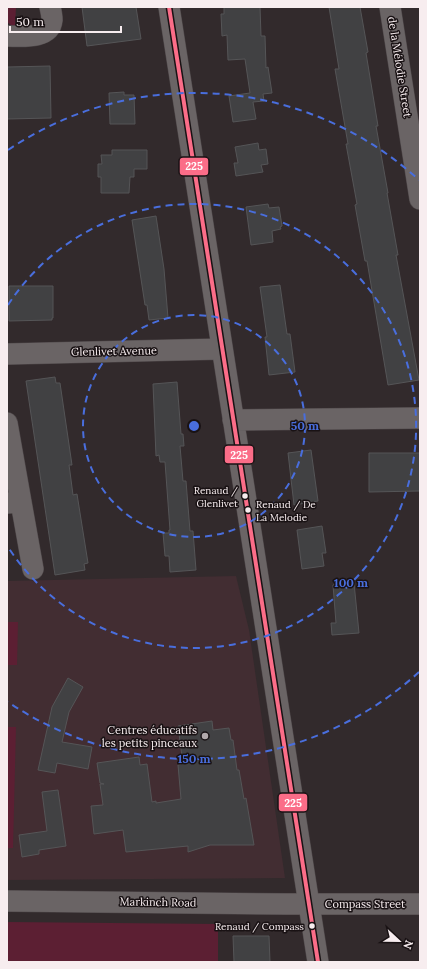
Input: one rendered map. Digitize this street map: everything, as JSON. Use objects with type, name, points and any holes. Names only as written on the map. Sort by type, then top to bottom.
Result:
[{"type":"street","points":[[7,36],[32,36],[42,34],[50,27],[52,21],[50,7]]},
{"type":"street","points":[[169,7],[221,349],[234,420],[318,962]]},
{"type":"street","name":"de la Mélodie Street","points":[[390,7],[416,148],[420,199]]},
{"type":"street","name":"Glenlivet Avenue","points":[[7,354],[221,349]]},
{"type":"street","points":[[234,420],[420,418]]},
{"type":"street","points":[[7,423],[14,502],[33,569]]},
{"type":"street","name":"Markinch Road","points":[[7,901],[309,904]]},
{"type":"street","name":"Compass Street","points":[[309,904],[420,904]]},
{"type":"shaded area","points":[[7,7],[16,7],[15,28],[7,22]]},
{"type":"shaded area","points":[[236,576],[249,630],[285,878],[7,880],[7,581]]},
{"type":"shaded area","points":[[7,622],[18,622],[17,665],[7,665]]},
{"type":"shaded area","points":[[7,727],[16,727],[13,848],[7,848]]},
{"type":"shaded area","points":[[7,922],[218,924],[218,962],[7,962]]},
{"type":"building","points":[[82,7],[136,7],[141,39],[87,46]]},
{"type":"building","points":[[224,7],[260,7],[261,36],[265,36],[266,68],[268,67],[272,93],[263,94],[264,101],[253,102],[256,119],[233,122],[229,96],[250,93],[245,59],[228,60],[227,35],[222,36],[221,14],[224,14]]},
{"type":"building","points":[[329,7],[360,7],[378,126],[376,126],[398,255],[396,255],[419,380],[388,385],[367,261],[365,261],[355,205],[357,204],[346,144],[348,144],[335,69],[339,69]]},
{"type":"building","points":[[50,66],[51,118],[7,119],[7,67]]},
{"type":"building","points":[[124,92],[124,95],[134,95],[135,124],[110,124],[109,93]]},
{"type":"building","points":[[258,143],[259,150],[266,149],[268,164],[261,165],[263,172],[236,176],[234,163],[238,163],[235,147]]},
{"type":"building","points":[[112,150],[147,150],[147,169],[134,169],[134,177],[130,177],[129,193],[101,193],[101,177],[98,177],[98,164],[102,164],[101,155],[112,155]]},
{"type":"building","points":[[268,204],[269,208],[279,207],[282,226],[280,227],[281,229],[272,231],[273,242],[251,245],[246,207]]},
{"type":"building","points":[[156,216],[164,269],[168,318],[149,320],[147,305],[145,305],[132,220]]},
{"type":"building","points":[[280,285],[287,334],[290,334],[295,372],[269,375],[265,337],[267,337],[260,287]]},
{"type":"building","points":[[9,286],[53,286],[52,320],[9,321]]},
{"type":"building","points":[[55,377],[56,383],[60,383],[72,465],[69,465],[73,495],[77,494],[88,563],[84,564],[85,570],[55,575],[26,381]]},
{"type":"building","points":[[177,382],[181,434],[183,434],[184,446],[180,446],[183,481],[186,481],[190,531],[193,531],[196,570],[170,572],[169,556],[165,556],[163,533],[169,533],[170,530],[165,462],[160,462],[159,455],[156,456],[153,384]]},
{"type":"building","points":[[311,450],[318,501],[294,505],[288,453]]},
{"type":"building","points":[[369,453],[420,453],[420,491],[369,492]]},
{"type":"building","points":[[322,526],[326,553],[322,553],[324,566],[302,569],[297,530]]},
{"type":"building","points":[[354,583],[359,633],[332,635],[331,623],[336,623],[333,585]]},
{"type":"building","points":[[68,678],[83,687],[69,712],[62,742],[92,747],[88,769],[57,763],[55,773],[38,770],[52,707]]},
{"type":"building","points":[[212,721],[213,730],[229,728],[231,740],[233,740],[237,770],[239,770],[244,799],[246,798],[254,845],[210,845],[188,852],[188,846],[126,852],[123,830],[94,834],[91,806],[103,805],[100,784],[104,784],[100,783],[97,763],[139,757],[140,765],[147,764],[152,802],[156,801],[156,803],[181,799],[178,765],[183,764],[178,726]]},
{"type":"building","points":[[58,790],[66,846],[39,850],[39,854],[22,857],[19,835],[47,831],[42,792]]},
{"type":"building","points":[[233,936],[269,936],[270,962],[234,962]]},
{"type":"transit line","name":"225","points":[[169,7],[318,962]]},
{"type":"place","name":"Renaud / Glenlivet","points":[[245,496]]},
{"type":"place","name":"Renaud / De La Melodie","points":[[248,510]]},
{"type":"place","name":"Centres éducatifs les petits pinceaux","points":[[205,736]]},
{"type":"place","name":"Renaud / Compass","points":[[312,926]]}]
